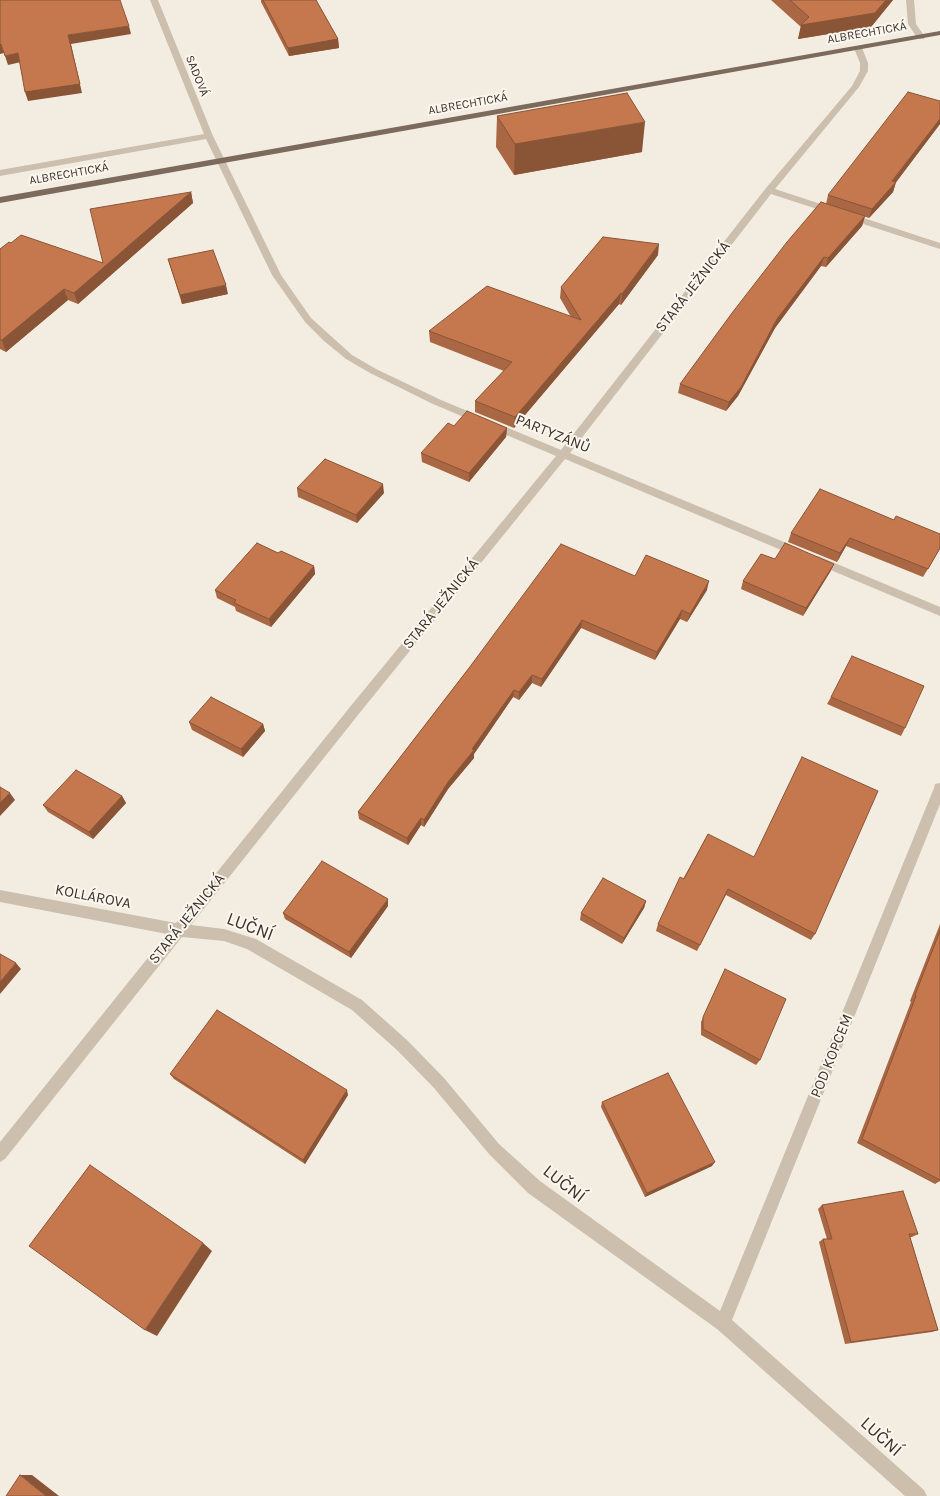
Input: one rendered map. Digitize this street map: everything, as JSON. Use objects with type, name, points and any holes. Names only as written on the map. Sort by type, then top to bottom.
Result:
[{"type":"main road","name":"ALBRECHTICKÁ","points":[[0,200],[940,33]]},
{"type":"street","name":"SADOVÁ","points":[[154,0],[220,160]]},
{"type":"street","points":[[910,0],[912,24],[921,37]]},
{"type":"street","name":"STARÁ JEŽNICKÁ","points":[[0,1154],[358,706],[563,455],[769,190],[860,79],[864,63],[858,48]]},
{"type":"street","points":[[0,173],[209,136]]},
{"type":"street","name":"PARTYZÁNŮ","points":[[220,160],[277,275],[308,320],[349,357],[406,388],[940,612]]},
{"type":"street","points":[[769,190],[940,246]]},
{"type":"street","name":"POD KOPCEM","points":[[723,1322],[940,788]]},
{"type":"street","name":"KOLLÁROVA","points":[[0,896],[179,930]]},
{"type":"street","name":"LUČNÍ","points":[[179,930],[224,935],[251,944],[357,1005],[403,1046],[439,1083],[494,1149],[534,1187],[723,1322],[918,1496]]},
{"type":"building","points":[[0,0],[120,0],[129,26],[68,35],[80,84],[25,92],[18,53],[5,56],[0,45]]},
{"type":"building","points":[[263,0],[316,0],[338,39],[288,48]]},
{"type":"building","points":[[790,0],[886,0],[875,13],[801,25],[809,17]]},
{"type":"building","points":[[908,92],[940,101],[940,119],[892,181],[896,182],[872,209],[828,195]]},
{"type":"building","points":[[627,93],[645,122],[515,144],[497,116]]},
{"type":"building","points":[[191,192],[74,293],[64,289],[0,340],[0,249],[9,242],[11,243],[21,235],[103,263],[90,209]]},
{"type":"building","points":[[821,202],[865,216],[828,258],[824,257],[777,319],[741,387],[729,402],[680,384],[787,242]]},
{"type":"building","points":[[603,237],[659,244],[622,294],[515,417],[475,401],[512,362],[429,331],[487,286],[581,320],[561,287]]},
{"type":"building","points":[[213,250],[226,285],[180,295],[168,259]]},
{"type":"building","points":[[467,411],[507,428],[469,473],[421,453],[448,423],[454,426]]},
{"type":"building","points":[[325,459],[383,484],[356,515],[297,488]]},
{"type":"building","points":[[820,489],[894,520],[896,516],[940,534],[940,548],[928,569],[850,538],[840,553],[791,533]]},
{"type":"building","points":[[257,543],[278,553],[281,551],[314,566],[269,619],[234,603],[236,600],[215,590]]},
{"type":"building","points":[[785,543],[834,564],[806,608],[743,581],[761,554],[775,559]]},
{"type":"building","points":[[561,544],[635,576],[646,555],[709,581],[690,614],[682,610],[657,652],[582,620],[542,679],[532,675],[519,692],[514,690],[472,749],[474,750],[448,782],[424,820],[421,818],[407,838],[358,812],[469,668]]},
{"type":"building","points":[[852,656],[924,686],[905,728],[831,697]]},
{"type":"building","points":[[211,697],[263,724],[241,749],[189,722]]},
{"type":"building","points":[[802,757],[878,791],[815,934],[728,889],[700,945],[658,924],[680,877],[684,879],[708,834],[754,857]]},
{"type":"building","points":[[76,770],[122,796],[89,832],[43,805]]},
{"type":"building","points":[[0,787],[10,793],[0,803]]},
{"type":"building","points":[[322,861],[388,899],[349,952],[283,913]]},
{"type":"building","points":[[603,878],[646,901],[624,938],[581,913]]},
{"type":"building","points":[[940,931],[940,1180],[862,1139]]},
{"type":"building","points":[[0,954],[16,963],[0,982]]},
{"type":"building","points":[[725,969],[786,999],[760,1060],[703,1029],[703,1017]]},
{"type":"building","points":[[217,1010],[347,1090],[303,1160],[170,1074]]},
{"type":"building","points":[[668,1073],[715,1162],[647,1193],[602,1102]]},
{"type":"building","points":[[90,1165],[203,1243],[145,1330],[29,1246]]},
{"type":"building","points":[[903,1191],[918,1234],[909,1234],[938,1330],[851,1342],[823,1239],[832,1239],[822,1205]]},
{"type":"building","points":[[20,1475],[46,1496],[6,1496]]}]
